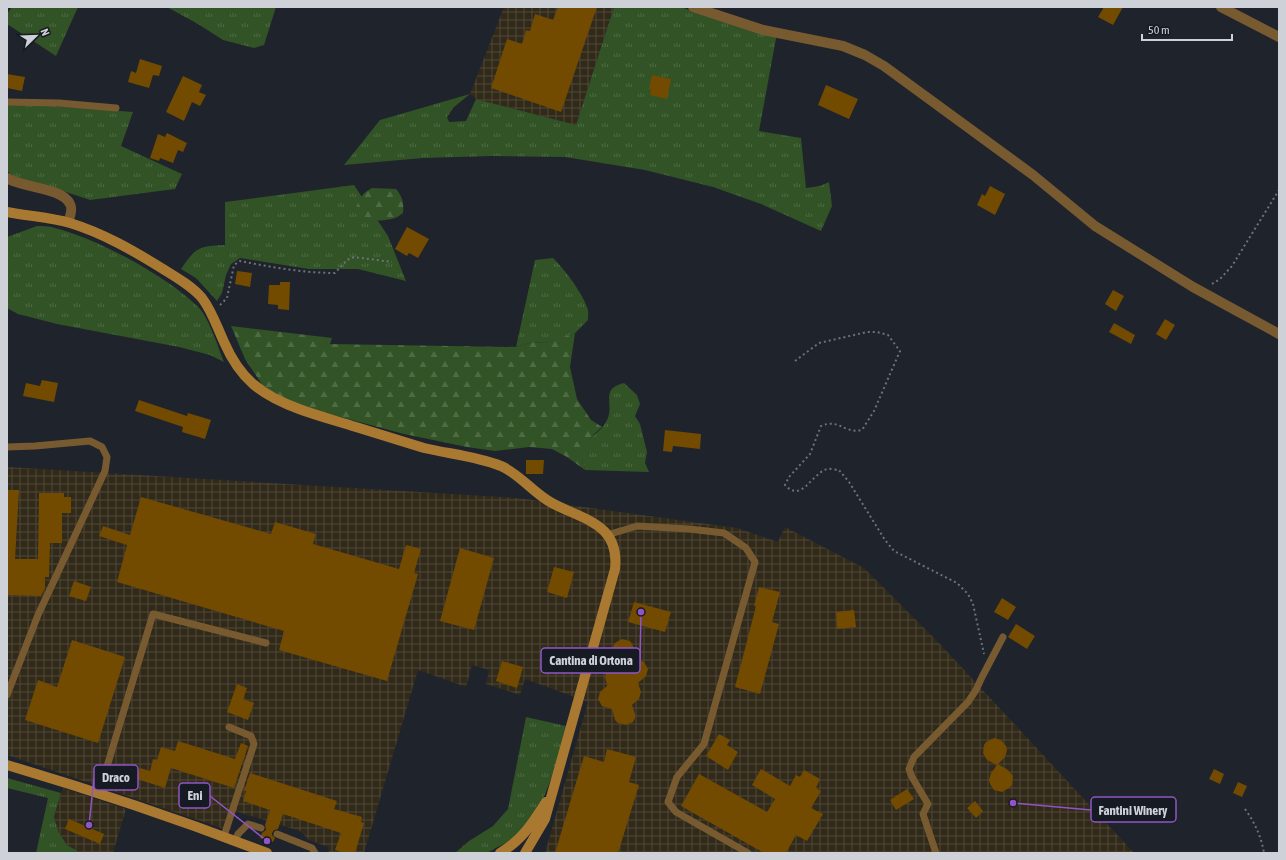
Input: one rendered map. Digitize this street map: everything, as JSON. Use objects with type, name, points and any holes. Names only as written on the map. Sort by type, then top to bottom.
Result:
[{"type":"main road","points":[[7,212],[68,222],[99,233],[148,259],[180,280],[201,297],[212,313],[219,332],[235,364],[249,382],[263,393],[299,409],[425,448],[499,465],[512,471],[545,500],[566,511],[591,521],[600,527],[607,535],[613,544],[615,552],[615,569],[545,819],[525,853]]},
{"type":"main road","points":[[7,765],[100,793],[224,836],[267,853]]},
{"type":"main road","points":[[500,853],[514,844],[529,829],[551,794]]},
{"type":"street","points":[[693,7],[763,30],[843,46],[865,54],[1033,175],[1095,226],[1202,291],[1279,334]]},
{"type":"street","points":[[1221,7],[1279,37]]},
{"type":"street","points":[[7,178],[13,182],[49,190],[64,196],[70,204],[72,210],[68,222]]},
{"type":"lane","points":[[7,102],[59,103],[116,108]]},
{"type":"lane","points":[[7,447],[90,441],[102,447],[107,457],[106,471],[38,615],[7,695]]},
{"type":"lane","points":[[607,535],[636,526],[689,529],[724,533],[746,548],[755,562],[704,744],[677,777],[668,802],[676,812],[748,853]]},
{"type":"lane","points":[[100,793],[153,614],[266,643]]},
{"type":"lane","points":[[936,853],[923,814],[928,804],[909,769],[914,757],[968,702],[1004,637]]},
{"type":"lane","points":[[224,836],[254,744],[251,736],[229,727]]},
{"type":"lane","points":[[235,841],[238,834],[248,824],[261,828]]},
{"type":"lane","points":[[277,834],[312,848],[315,853]]},
{"type":"path","points":[[1202,291],[1220,279],[1232,266],[1279,190]]},
{"type":"path","points":[[212,313],[227,298],[234,265],[240,261],[319,273],[335,273],[347,260],[354,257],[392,262]]},
{"type":"path","points":[[796,361],[819,344],[867,332],[877,332],[888,335],[900,351],[874,411],[862,430],[853,432],[828,423],[821,426],[810,454],[788,477],[785,485],[794,492],[800,491],[815,477],[827,469],[839,470],[849,482],[885,540],[894,551],[957,583],[968,594],[973,604],[982,647],[988,666]]},
{"type":"path","points":[[1245,809],[1254,821],[1262,839],[1264,853]]},
{"type":"shaded area","points":[[504,7],[614,7],[576,125],[476,99],[470,94]]},
{"type":"shaded area","points":[[7,467],[518,498],[737,528],[778,542],[785,527],[864,568],[941,645],[1134,853],[545,853],[588,702],[525,679],[520,695],[486,684],[489,670],[472,665],[466,687],[418,670],[364,853],[329,853],[328,847],[309,840],[300,831],[235,811],[230,831],[7,755]]},
{"type":"shaded area","points":[[63,788],[126,809],[113,853],[81,853],[67,845],[59,833],[54,817]]},
{"type":"green space","points":[[12,7],[78,7],[56,56],[7,24],[7,14]]},
{"type":"green space","points":[[167,7],[276,7],[264,45],[254,48],[223,40]]},
{"type":"green space","points":[[614,7],[681,7],[700,14],[777,33],[759,131],[801,138],[806,188],[820,186],[829,182],[832,206],[821,231],[761,204],[713,187],[645,170],[565,157],[492,156],[423,158],[344,165],[380,120],[470,94],[454,107],[447,117],[449,122],[466,121],[476,99],[576,125]]},
{"type":"green space","points":[[7,104],[133,112],[121,146],[182,174],[175,189],[90,200],[22,180],[10,174],[7,170]]},
{"type":"green space","points":[[354,185],[388,236],[406,281],[358,269],[309,269],[240,258],[231,264],[226,275],[222,293],[217,301],[196,278],[181,269],[191,256],[199,249],[209,246],[225,245],[225,202]]},
{"type":"green space","points":[[372,188],[396,189],[402,201],[403,213],[395,218],[379,221],[366,220],[358,216],[356,210],[359,200],[365,192]]},
{"type":"green space","points":[[37,226],[53,227],[91,241],[152,272],[171,285],[200,309],[214,334],[224,362],[210,355],[179,347],[57,324],[18,314],[7,308],[7,237]]},
{"type":"green space","points":[[553,258],[581,294],[588,309],[588,320],[575,333],[559,339],[545,343],[533,342],[516,347],[535,260]]},
{"type":"green space","points":[[231,326],[332,338],[330,344],[516,347],[533,342],[545,343],[575,333],[570,367],[577,399],[591,420],[602,427],[588,441],[583,450],[582,456],[585,470],[567,457],[552,449],[529,447],[495,451],[467,447],[404,434],[296,405],[263,386],[245,359]]},
{"type":"green space","points":[[624,383],[637,395],[640,404],[635,416],[640,424],[647,452],[645,463],[649,472],[585,470],[582,459],[584,445],[603,427],[607,420],[610,408],[609,398],[612,389]]},
{"type":"green space","points":[[526,717],[566,726],[551,778],[537,810],[527,824],[515,836],[489,852],[478,854],[455,853],[469,841],[493,826],[508,809]]},
{"type":"green space","points":[[7,778],[61,793],[54,817],[59,833],[67,845],[81,853],[36,853],[48,798],[7,788]]},
{"type":"building","points":[[558,7],[597,7],[561,112],[491,88],[507,39],[522,44],[526,30],[530,31],[535,14],[553,20]]},
{"type":"building","points":[[1104,7],[1123,7],[1113,25],[1098,17]]},
{"type":"building","points":[[140,59],[162,66],[159,76],[153,75],[149,88],[128,82],[131,71],[136,73]]},
{"type":"building","points":[[7,74],[25,77],[22,91],[7,88]]},
{"type":"building","points":[[652,75],[671,79],[667,99],[650,95],[651,90],[649,89]]},
{"type":"building","points":[[183,76],[202,85],[199,92],[206,95],[200,106],[192,102],[184,121],[166,112]]},
{"type":"building","points":[[826,85],[858,99],[849,119],[818,105]]},
{"type":"building","points":[[167,133],[187,143],[183,152],[178,150],[173,163],[160,158],[159,161],[150,158],[158,134],[165,137]]},
{"type":"building","points":[[990,186],[1005,194],[995,215],[977,205],[982,194],[985,196]]},
{"type":"building","points":[[407,227],[429,239],[418,258],[409,253],[407,256],[395,249]]},
{"type":"building","points":[[237,271],[252,273],[250,287],[235,284]]},
{"type":"building","points":[[280,282],[290,282],[289,310],[278,309],[278,305],[268,304],[269,285],[280,285]]},
{"type":"building","points":[[1113,290],[1124,296],[1116,311],[1105,304]]},
{"type":"building","points":[[1165,319],[1175,325],[1166,340],[1156,334]]},
{"type":"building","points":[[1114,323],[1135,335],[1131,344],[1109,332]]},
{"type":"building","points":[[42,380],[58,383],[54,402],[23,396],[26,383],[40,386]]},
{"type":"building","points":[[139,400],[187,416],[188,413],[211,420],[205,439],[182,432],[183,427],[135,411]]},
{"type":"building","points":[[665,430],[701,434],[700,449],[673,446],[672,452],[663,451]]},
{"type":"building","points":[[526,460],[544,460],[543,474],[526,474]]},
{"type":"building","points":[[7,490],[19,490],[15,559],[38,559],[39,493],[64,493],[64,497],[71,497],[71,513],[62,513],[62,543],[50,543],[49,577],[45,577],[45,588],[41,596],[7,595]]},
{"type":"building","points":[[141,497],[271,534],[275,522],[316,534],[313,544],[399,569],[406,545],[421,549],[414,573],[418,574],[387,681],[279,650],[284,631],[117,582],[127,545],[99,536],[103,526],[130,535]]},
{"type":"building","points":[[460,548],[494,558],[474,630],[440,621]]},
{"type":"building","points":[[554,567],[574,572],[567,598],[547,592]]},
{"type":"building","points":[[74,581],[91,587],[86,601],[69,596]]},
{"type":"building","points":[[759,587],[780,592],[772,622],[779,624],[760,694],[735,687],[756,606],[754,606]]},
{"type":"building","points":[[1002,598],[1016,607],[1008,620],[994,612]]},
{"type":"building","points":[[634,602],[671,612],[665,632],[628,622]]},
{"type":"building","points":[[854,610],[856,627],[837,629],[836,612]]},
{"type":"building","points":[[1016,624],[1035,636],[1027,649],[1008,637]]},
{"type":"building","points":[[622,639],[630,641],[632,644],[634,648],[633,659],[644,662],[648,669],[646,676],[638,683],[641,692],[639,699],[632,705],[635,718],[633,722],[626,725],[618,723],[615,720],[612,709],[602,706],[598,699],[600,692],[607,686],[605,677],[607,669],[617,664],[613,647],[615,643]]},
{"type":"building","points":[[72,640],[125,657],[98,743],[25,720],[38,680],[57,687]]},
{"type":"building","points":[[502,661],[523,667],[517,688],[496,681]]},
{"type":"building","points":[[237,684],[247,688],[243,699],[254,703],[248,720],[227,712]]},
{"type":"building","points":[[719,734],[730,740],[727,745],[738,752],[728,770],[706,756]]},
{"type":"building","points":[[994,738],[1001,740],[1006,746],[1007,750],[1005,757],[997,765],[987,760],[983,753],[986,742]]},
{"type":"building","points":[[178,741],[235,759],[241,743],[248,746],[234,788],[171,768],[165,788],[137,779],[140,768],[150,771],[153,759],[157,760],[161,747],[175,751]]},
{"type":"building","points":[[607,749],[636,757],[629,782],[639,785],[618,853],[555,853],[584,756],[604,762]]},
{"type":"building","points":[[998,764],[1008,770],[1013,776],[1012,785],[1002,792],[994,790],[989,780],[991,773]]},
{"type":"building","points":[[761,769],[790,786],[796,775],[800,777],[804,770],[820,779],[816,788],[821,791],[811,808],[823,814],[807,841],[796,835],[786,853],[764,853],[681,806],[699,774],[767,812],[775,799],[752,785]]},
{"type":"building","points":[[1214,769],[1224,774],[1220,784],[1209,779]]},
{"type":"building","points":[[250,773],[337,801],[334,809],[362,817],[361,822],[364,823],[355,853],[345,853],[335,850],[341,833],[283,814],[278,829],[274,830],[272,833],[275,838],[273,842],[260,838],[262,833],[266,830],[265,825],[270,810],[243,801],[246,791],[244,791]]},
{"type":"building","points":[[1238,782],[1247,786],[1242,797],[1233,793]]},
{"type":"building","points":[[907,789],[914,799],[896,810],[890,800]]},
{"type":"building","points":[[975,801],[983,811],[976,818],[967,808]]},
{"type":"building","points":[[69,819],[104,834],[100,844],[65,829]]},
{"type":"place","name":"Cantina di Ortona","points":[[641,612]]},
{"type":"place","name":"Fantini Winery","points":[[1013,803]]},
{"type":"place","name":"Draco","points":[[89,825]]},
{"type":"place","name":"Eni","points":[[267,841]]}]
